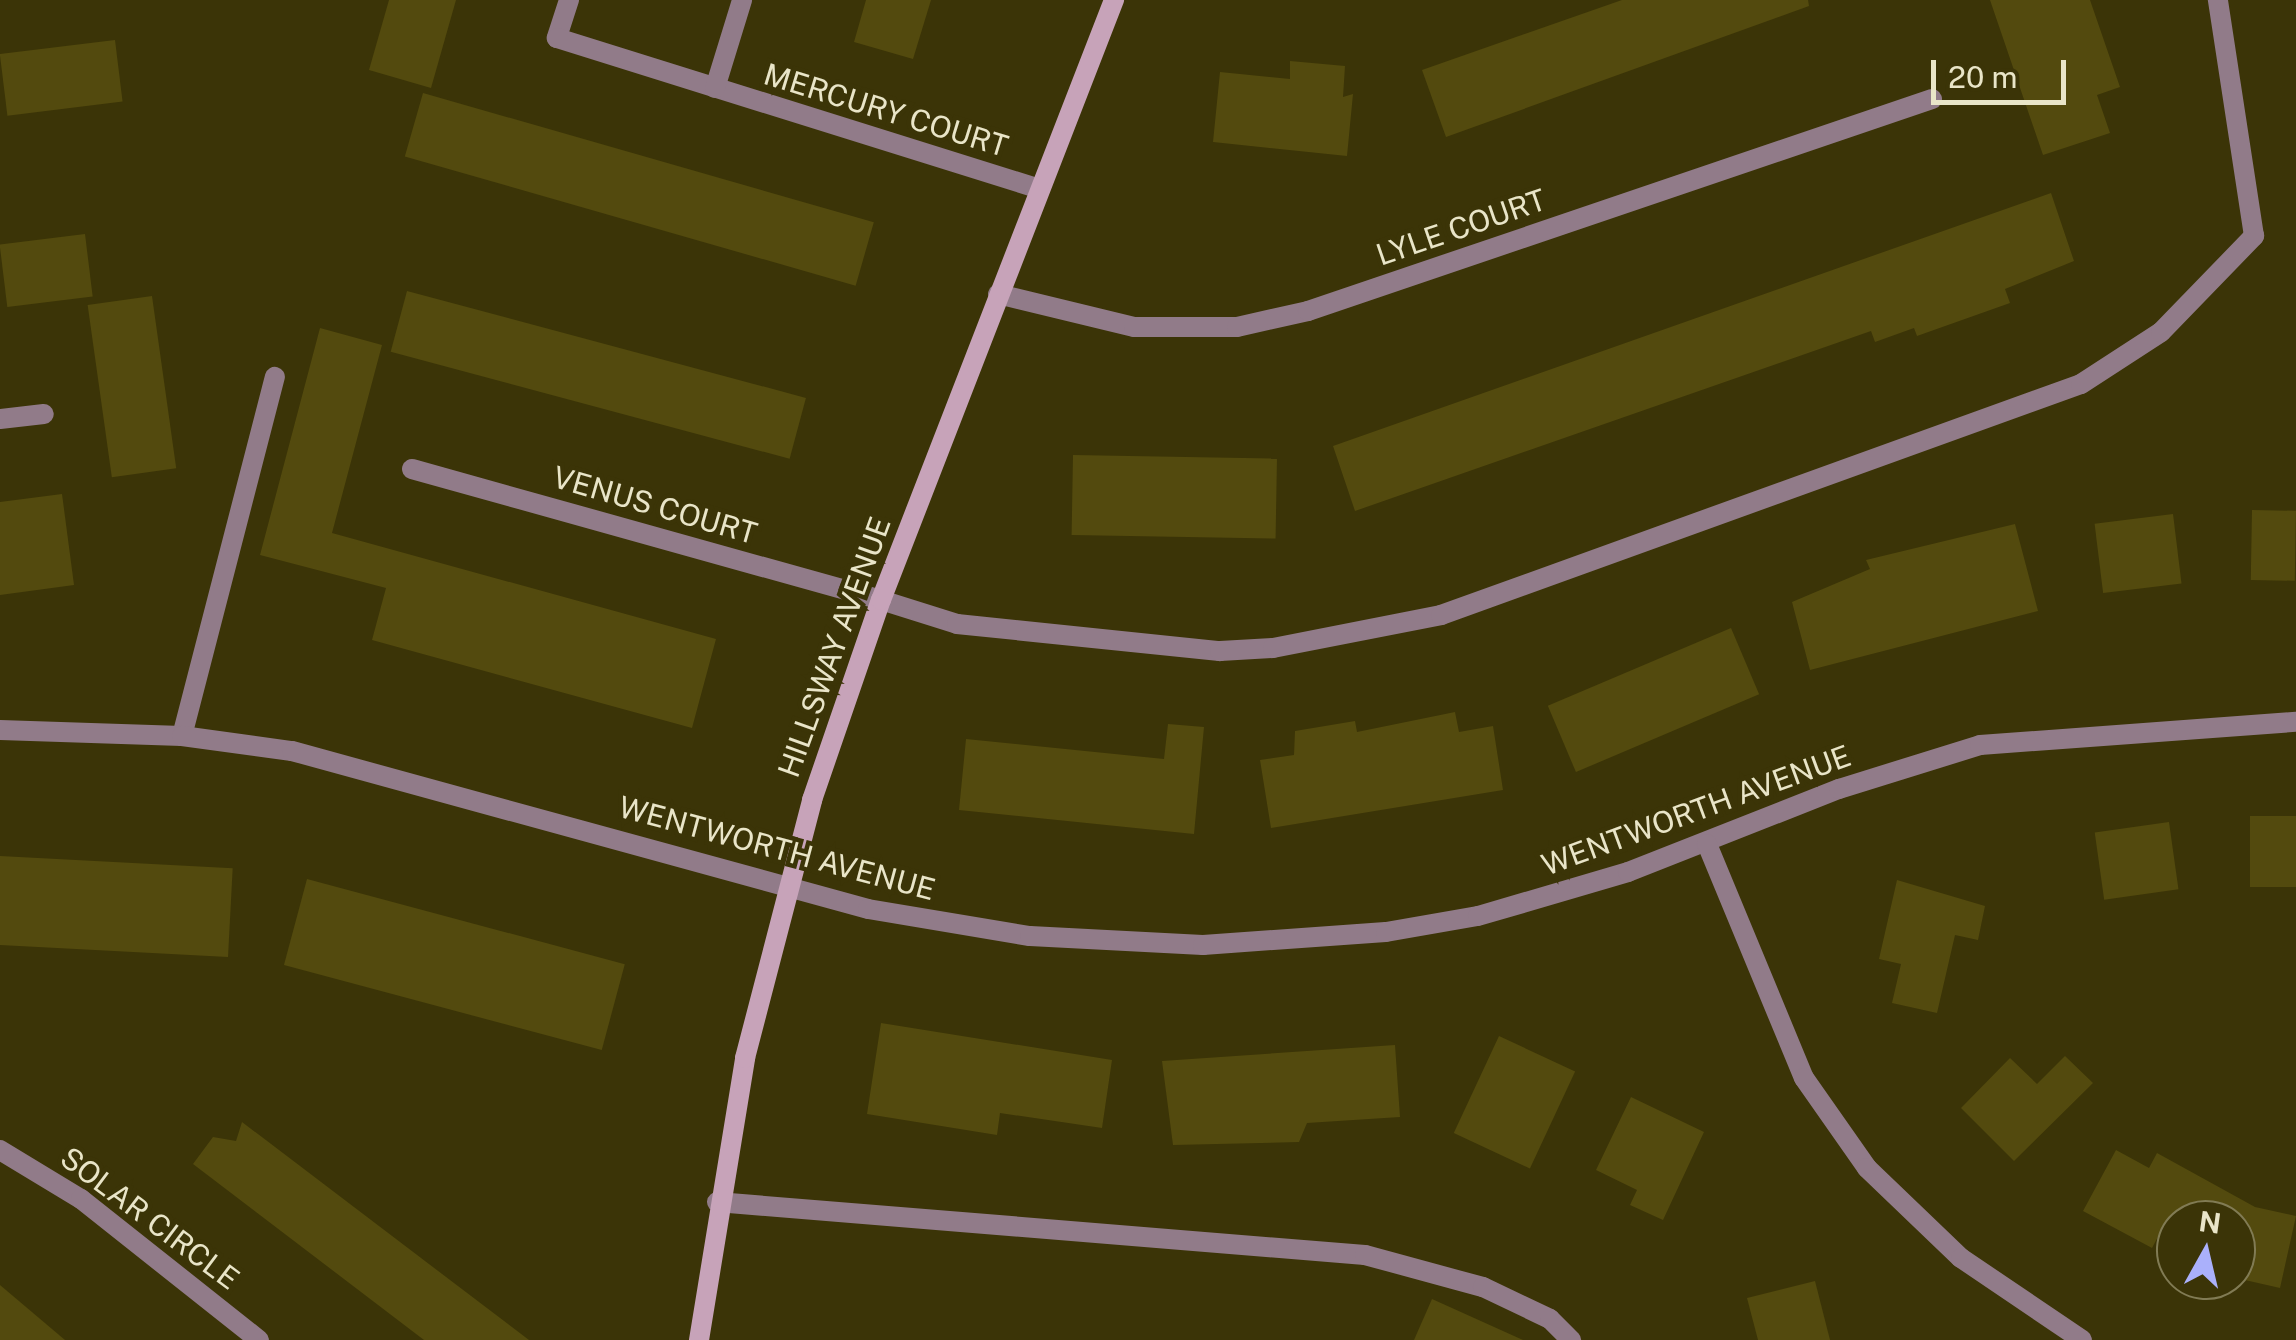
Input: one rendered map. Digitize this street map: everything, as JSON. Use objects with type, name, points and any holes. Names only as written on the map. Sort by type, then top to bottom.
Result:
[{"type":"street","name":"MERCURY COURT","points":[[569,0],[557,38],[1040,189]]},
{"type":"street","name":"MERCURY COURT","points":[[714,88],[742,0]]},
{"type":"street","name":"HILLSWAY AVENUE","points":[[699,1340],[717,1202],[787,887],[880,600],[1114,0]]},
{"type":"street","name":"VENUS COURT","points":[[412,468],[957,624],[1220,651],[1274,648],[1441,616],[2081,384],[2161,332],[2254,236],[2218,0]]},
{"type":"street","name":"LYLE COURT","points":[[998,294],[1134,328],[1238,327],[1308,311],[1932,98]]},
{"type":"street","points":[[182,736],[275,377]]},
{"type":"street","points":[[0,419],[44,414]]},
{"type":"street","name":"WENTWORTH AVENUE","points":[[0,730],[182,736],[385,772],[787,887],[1030,936],[1293,942],[1478,916],[1707,844],[1838,789],[1980,745],[2296,722]]},
{"type":"street","points":[[1707,844],[1804,1078],[1868,1168],[1961,1258],[2082,1340]]},
{"type":"street","name":"SOLAR CIRCLE","points":[[0,1150],[81,1199],[259,1340]]},
{"type":"street","points":[[717,1202],[1365,1256],[1483,1287],[1550,1319],[1570,1340]]},
{"type":"building","points":[[389,0],[456,0],[431,88],[369,70]]},
{"type":"building","points":[[866,0],[931,0],[913,59],[854,42]]},
{"type":"building","points":[[1622,0],[1808,0],[1809,6],[1446,137],[1422,70]]},
{"type":"building","points":[[1990,0],[2090,0],[2120,87],[2097,95],[2110,133],[2043,155]]},
{"type":"building","points":[[115,40],[123,102],[7,116],[0,54]]},
{"type":"building","points":[[1290,61],[1345,66],[1343,97],[1353,94],[1347,156],[1213,142],[1220,72],[1290,79]]},
{"type":"building","points":[[423,93],[874,222],[856,286],[405,156]]},
{"type":"building","points":[[2051,193],[2074,261],[2005,289],[2010,303],[1917,336],[1914,328],[1875,342],[1871,331],[1355,511],[1333,446]]},
{"type":"building","points":[[85,234],[93,297],[7,307],[0,244]]},
{"type":"building","points":[[407,291],[806,398],[790,459],[391,352]]},
{"type":"building","points":[[152,296],[176,468],[112,477],[88,305]]},
{"type":"building","points":[[320,328],[382,345],[332,533],[716,639],[692,728],[372,640],[386,588],[260,555]]},
{"type":"building","points":[[1073,455],[1277,459],[1276,539],[1072,535]]},
{"type":"building","points":[[62,494],[74,585],[0,595],[0,502]]},
{"type":"building","points":[[2252,510],[2296,511],[2295,581],[2251,580]]},
{"type":"building","points":[[2173,514],[2182,583],[2103,593],[2095,524]]},
{"type":"building","points":[[2015,524],[2038,611],[1810,670],[1792,602],[1870,569],[1866,560]]},
{"type":"building","points":[[1731,628],[1759,694],[1576,772],[1548,706]]},
{"type":"building","points":[[1455,712],[1459,732],[1493,726],[1503,790],[1271,828],[1260,760],[1294,755],[1295,731],[1355,721],[1357,732]]},
{"type":"building","points":[[1168,724],[1204,727],[1194,834],[959,810],[966,739],[1164,759]]},
{"type":"building","points":[[2250,816],[2296,816],[2296,887],[2250,887]]},
{"type":"building","points":[[2169,822],[2178,889],[2104,900],[2095,832]]},
{"type":"building","points":[[0,856],[233,868],[228,957],[0,945]]},
{"type":"building","points":[[307,879],[625,964],[602,1050],[284,965]]},
{"type":"building","points":[[1897,880],[1985,906],[1978,940],[1955,935],[1937,1013],[1892,1003],[1901,964],[1879,959]]},
{"type":"building","points":[[881,1023],[1112,1060],[1102,1128],[1000,1113],[997,1135],[867,1114]]},
{"type":"building","points":[[1499,1036],[1575,1071],[1530,1168],[1454,1133]]},
{"type":"building","points":[[1395,1045],[1400,1117],[1307,1123],[1299,1142],[1173,1145],[1162,1061]]},
{"type":"building","points":[[2065,1056],[2093,1083],[2014,1161],[1961,1108],[2010,1058],[2037,1084]]},
{"type":"building","points":[[1631,1097],[1704,1132],[1663,1220],[1630,1205],[1637,1190],[1596,1170]]},
{"type":"building","points":[[242,1122],[529,1340],[424,1340],[193,1164],[213,1137],[236,1141]]},
{"type":"building","points":[[2116,1150],[2149,1168],[2157,1153],[2242,1200],[2156,1200],[2156,1241],[2152,1248],[2083,1211]]},
{"type":"building","points":[[2256,1207],[2296,1216],[2280,1288],[2256,1283]]},
{"type":"building","points":[[1815,1281],[1830,1340],[1758,1340],[1747,1298]]},
{"type":"building","points":[[0,1285],[65,1340],[0,1340]]},
{"type":"building","points":[[1432,1299],[1523,1340],[1414,1340]]}]
